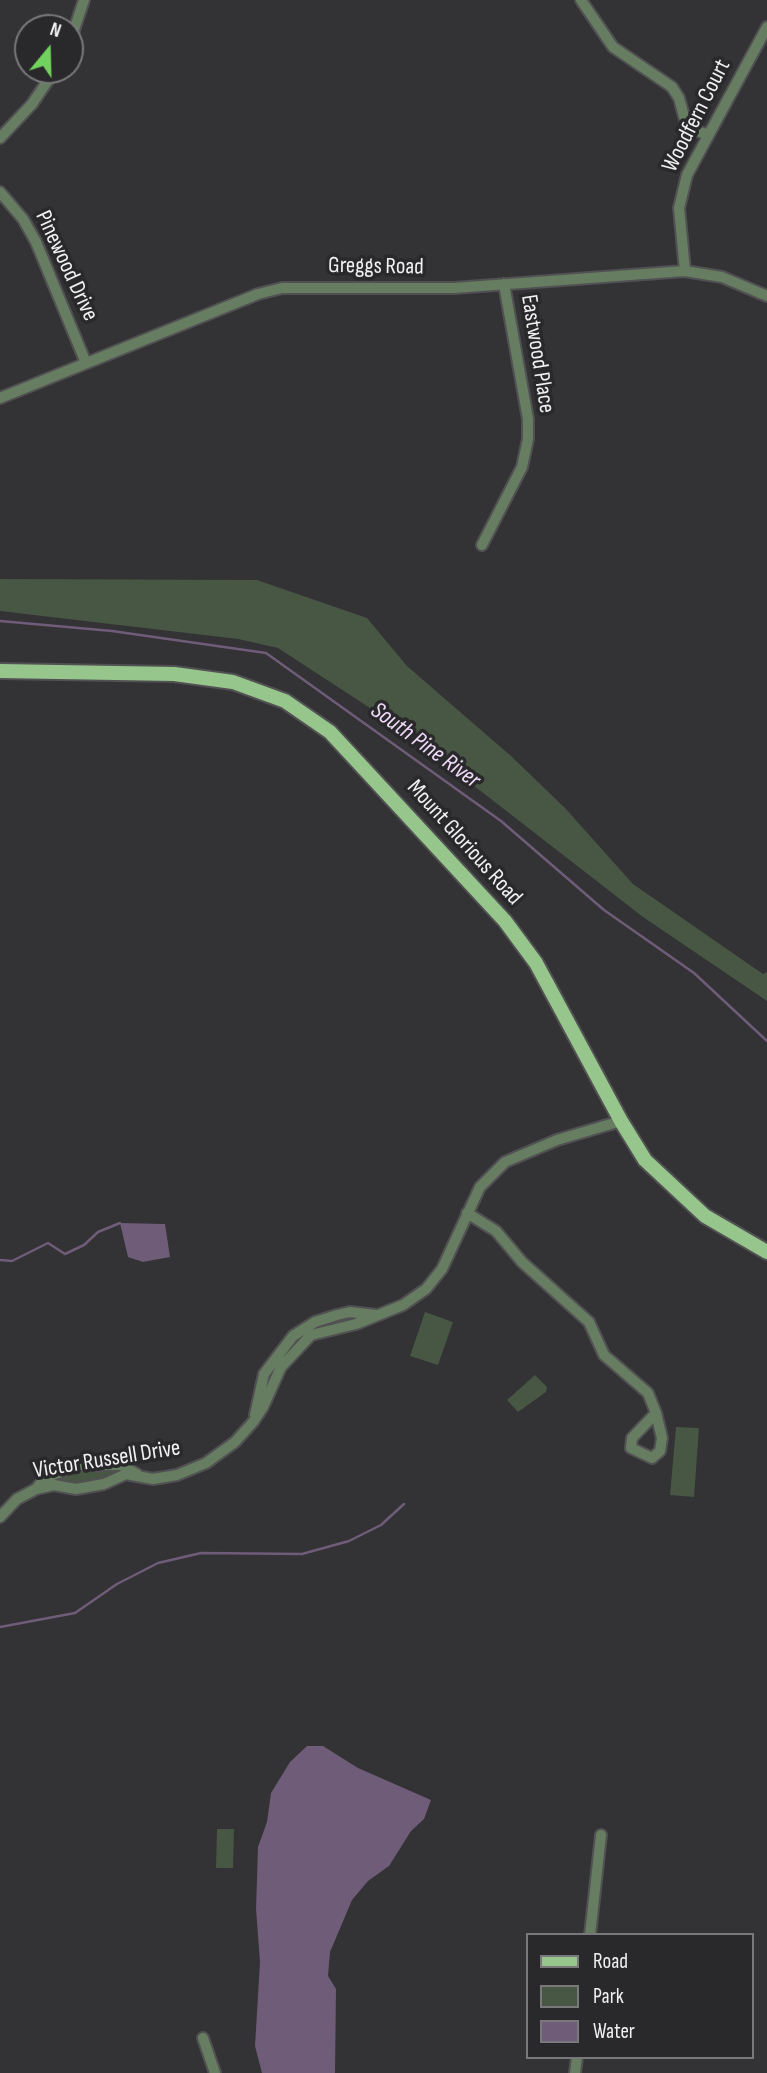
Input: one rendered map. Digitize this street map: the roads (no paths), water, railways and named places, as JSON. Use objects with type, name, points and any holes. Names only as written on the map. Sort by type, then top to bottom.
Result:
[{"type":"main road","name":"Mount Glorious Road","points":[[0,671],[174,674],[233,682],[285,701],[330,732],[504,919],[536,963],[621,1121],[645,1160],[705,1216],[767,1252]]},
{"type":"street","points":[[581,0],[613,47],[673,87],[685,120],[695,130],[708,135]]},
{"type":"street","name":"Woodfern Court","points":[[685,271],[679,208],[687,175],[767,27]]},
{"type":"street","points":[[0,138],[32,104],[46,84]]},
{"type":"street","name":"Pinewood Drive","points":[[0,191],[36,242],[86,363]]},
{"type":"street","name":"Greggs Road","points":[[0,398],[258,294],[282,288],[434,288],[685,271],[732,280],[767,296]]},
{"type":"street","name":"Eastwood Place","points":[[482,545],[522,467],[528,439],[528,419],[504,284]]},
{"type":"street","name":"Victor Russell Drive","points":[[0,1517],[17,1499],[36,1489],[54,1485],[76,1489],[104,1484],[126,1474],[153,1479],[177,1475],[206,1463],[234,1442],[253,1423],[289,1358],[311,1335],[356,1324],[403,1305],[426,1289],[443,1269],[480,1187],[505,1162],[557,1140],[590,1133],[621,1121]]},
{"type":"street","points":[[467,1213],[496,1231],[530,1270],[589,1322],[604,1354],[648,1393],[656,1413]]},
{"type":"street","points":[[253,1423],[264,1374],[280,1349],[315,1322],[350,1312],[376,1315]]},
{"type":"street","points":[[280,1349],[289,1358]]},
{"type":"street","points":[[36,1489],[45,1478],[79,1465],[121,1465],[139,1476]]},
{"type":"street","points":[[590,1933],[601,1835]]},
{"type":"street","points":[[203,2038],[215,2073]]},
{"type":"water","points":[[120,1223],[165,1224],[170,1257],[143,1262],[128,1257]]},
{"type":"water","points":[[307,1746],[323,1746],[358,1768],[431,1800],[424,1819],[411,1831],[389,1866],[368,1881],[352,1900],[330,1952],[328,1976],[336,1989],[335,2073],[262,2073],[255,2046],[260,1962],[256,1909],[258,1847],[267,1822],[271,1793],[290,1762]]},
{"type":"waterway","name":"South Pine River","points":[[0,621],[112,631],[266,653],[501,821],[604,910],[694,973],[767,1041]]},
{"type":"waterway","points":[[0,1260],[12,1261],[48,1243],[65,1254],[84,1245],[98,1232],[120,1223]]},
{"type":"waterway","points":[[0,1627],[75,1613],[117,1584],[158,1563],[201,1553],[302,1554],[349,1541],[381,1525],[404,1504]]}]
